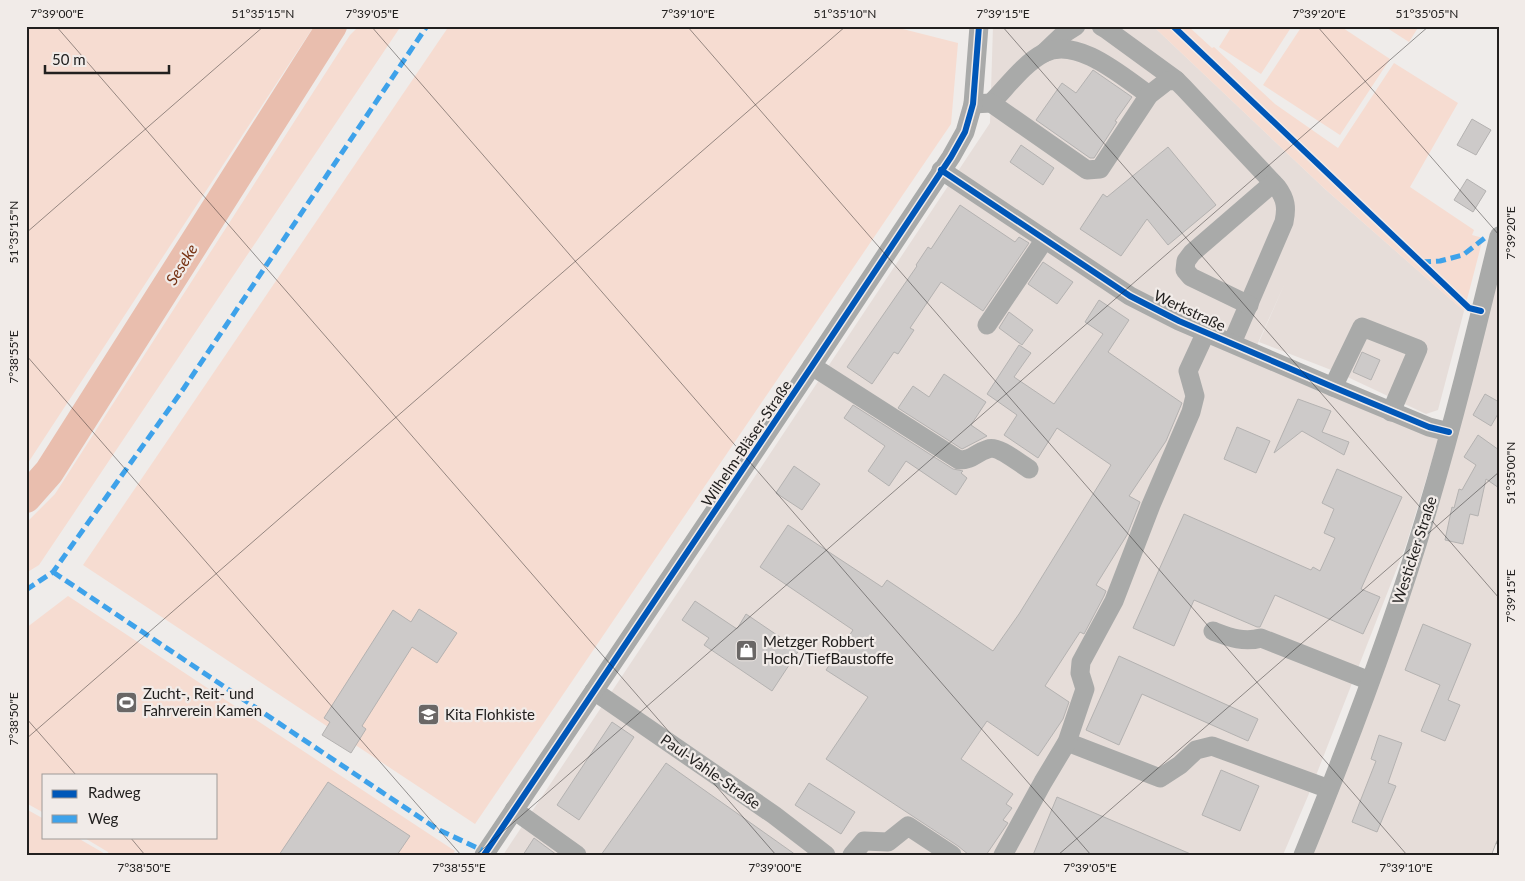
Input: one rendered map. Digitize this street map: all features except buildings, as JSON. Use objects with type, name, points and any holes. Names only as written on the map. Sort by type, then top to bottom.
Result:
[{"type":"street","name":"Wilhelm-Bläser-Straße","points":[[484,855],[812,366],[942,170],[965,132],[982,103],[979,26]]},
{"type":"street","points":[[1076,26],[1065,33],[1044,53],[982,103],[1087,170],[1100,169],[1149,95],[1167,81],[1176,80]]},
{"type":"street","points":[[1101,26],[1176,80],[1273,183],[1284,198],[1286,211],[1284,222],[1232,343]]},
{"type":"street","points":[[1044,53],[1058,49],[1080,52],[1096,58],[1149,95]]},
{"type":"street","name":"Werkstraße","points":[[942,170],[1130,296],[1179,321],[1391,412],[1429,428],[1449,432]]},
{"type":"street","points":[[1249,304],[1191,277],[1185,270],[1186,261],[1192,253],[1273,183]]},
{"type":"street","name":"Westicker Straße","points":[[1303,855],[1370,681],[1425,518],[1493,286],[1499,236]]},
{"type":"street","points":[[987,325],[1046,239]]},
{"type":"street","points":[[1333,387],[1362,327],[1418,349],[1391,412]]},
{"type":"street","points":[[1003,855],[1043,782],[1068,742],[1085,689],[1080,673],[1081,662],[1114,600],[1151,505],[1191,412],[1195,396],[1188,371],[1206,332]]},
{"type":"street","points":[[812,366],[959,460],[969,460],[989,448],[996,448],[1029,469]]},
{"type":"street","points":[[1213,631],[1235,640],[1261,638],[1370,681]]},
{"type":"street","name":"Paul-Vahle-Straße","points":[[594,690],[774,815],[826,855]]},
{"type":"street","points":[[1068,742],[1160,778],[1180,765],[1196,750],[1212,746],[1330,789]]},
{"type":"street","points":[[514,810],[577,855]]},
{"type":"street","points":[[852,855],[864,841],[888,842],[908,826],[952,855]]},
{"type":"shaded area","points":[[26,26],[314,26],[26,466]]},
{"type":"shaded area","points":[[359,26],[401,26],[39,565],[26,573],[26,523],[55,494],[350,35]]},
{"type":"shaded area","points":[[449,26],[891,26],[958,43],[951,124],[475,824],[83,565]]},
{"type":"shaded area","points":[[993,26],[1153,26],[1325,189],[1464,311],[1438,410],[1426,414],[1339,373],[1259,342],[1285,283],[1253,354],[1440,434],[1406,545],[1283,855],[503,855],[990,123]]},
{"type":"shaded area","points":[[1153,26],[1188,26],[1212,48],[1214,47],[1275,104],[1338,148],[1394,63],[1458,103],[1410,187],[1474,230],[1472,235],[1483,238],[1464,311],[1325,189]]},
{"type":"shaded area","points":[[1232,26],[1292,26],[1261,74],[1219,47]]},
{"type":"shaded area","points":[[1302,26],[1340,26],[1390,59],[1340,135],[1263,85]]},
{"type":"shaded area","points":[[1384,26],[1419,26],[1409,42]]},
{"type":"shaded area","points":[[1499,246],[1499,855],[1307,855],[1429,532]]},
{"type":"shaded area","name":"Zucht-, Reit- und Fahrverein Kamen","points":[[68,596],[455,851],[452,855],[109,855],[108,852],[85,838],[218,838],[218,774],[42,774],[42,812],[26,803],[26,628]]},
{"type":"shaded area","points":[[26,809],[42,818],[42,838],[78,838],[107,855],[26,855]]},
{"type":"waterway","name":"Seseke","points":[[26,498],[49,472],[332,26]]},
{"type":"railway","points":[[1494,855],[1499,842]]},
{"type":"marked path","points":[[26,590],[53,572],[184,388],[427,26]]},
{"type":"marked path","points":[[1421,262],[1440,261],[1463,255],[1486,237]]},
{"type":"marked path","points":[[53,572],[437,829],[486,852]]},
{"type":"cycle path","points":[[484,855],[951,157],[965,132],[973,104],[979,26]]},
{"type":"cycle path","points":[[1173,26],[1469,308],[1481,311]]},
{"type":"cycle path","points":[[941,170],[1130,296],[1179,321],[1333,387],[1429,427],[1449,432]]},
{"type":"place","name":"Metzger Robbert Hoch/TiefBaustoffe","points":[[747,650]]},
{"type":"place","name":"Zucht-, Reit- und Fahrverein Kamen","points":[[127,702]]},
{"type":"place","name":"Kita Flohkiste","points":[[429,714]]}]
